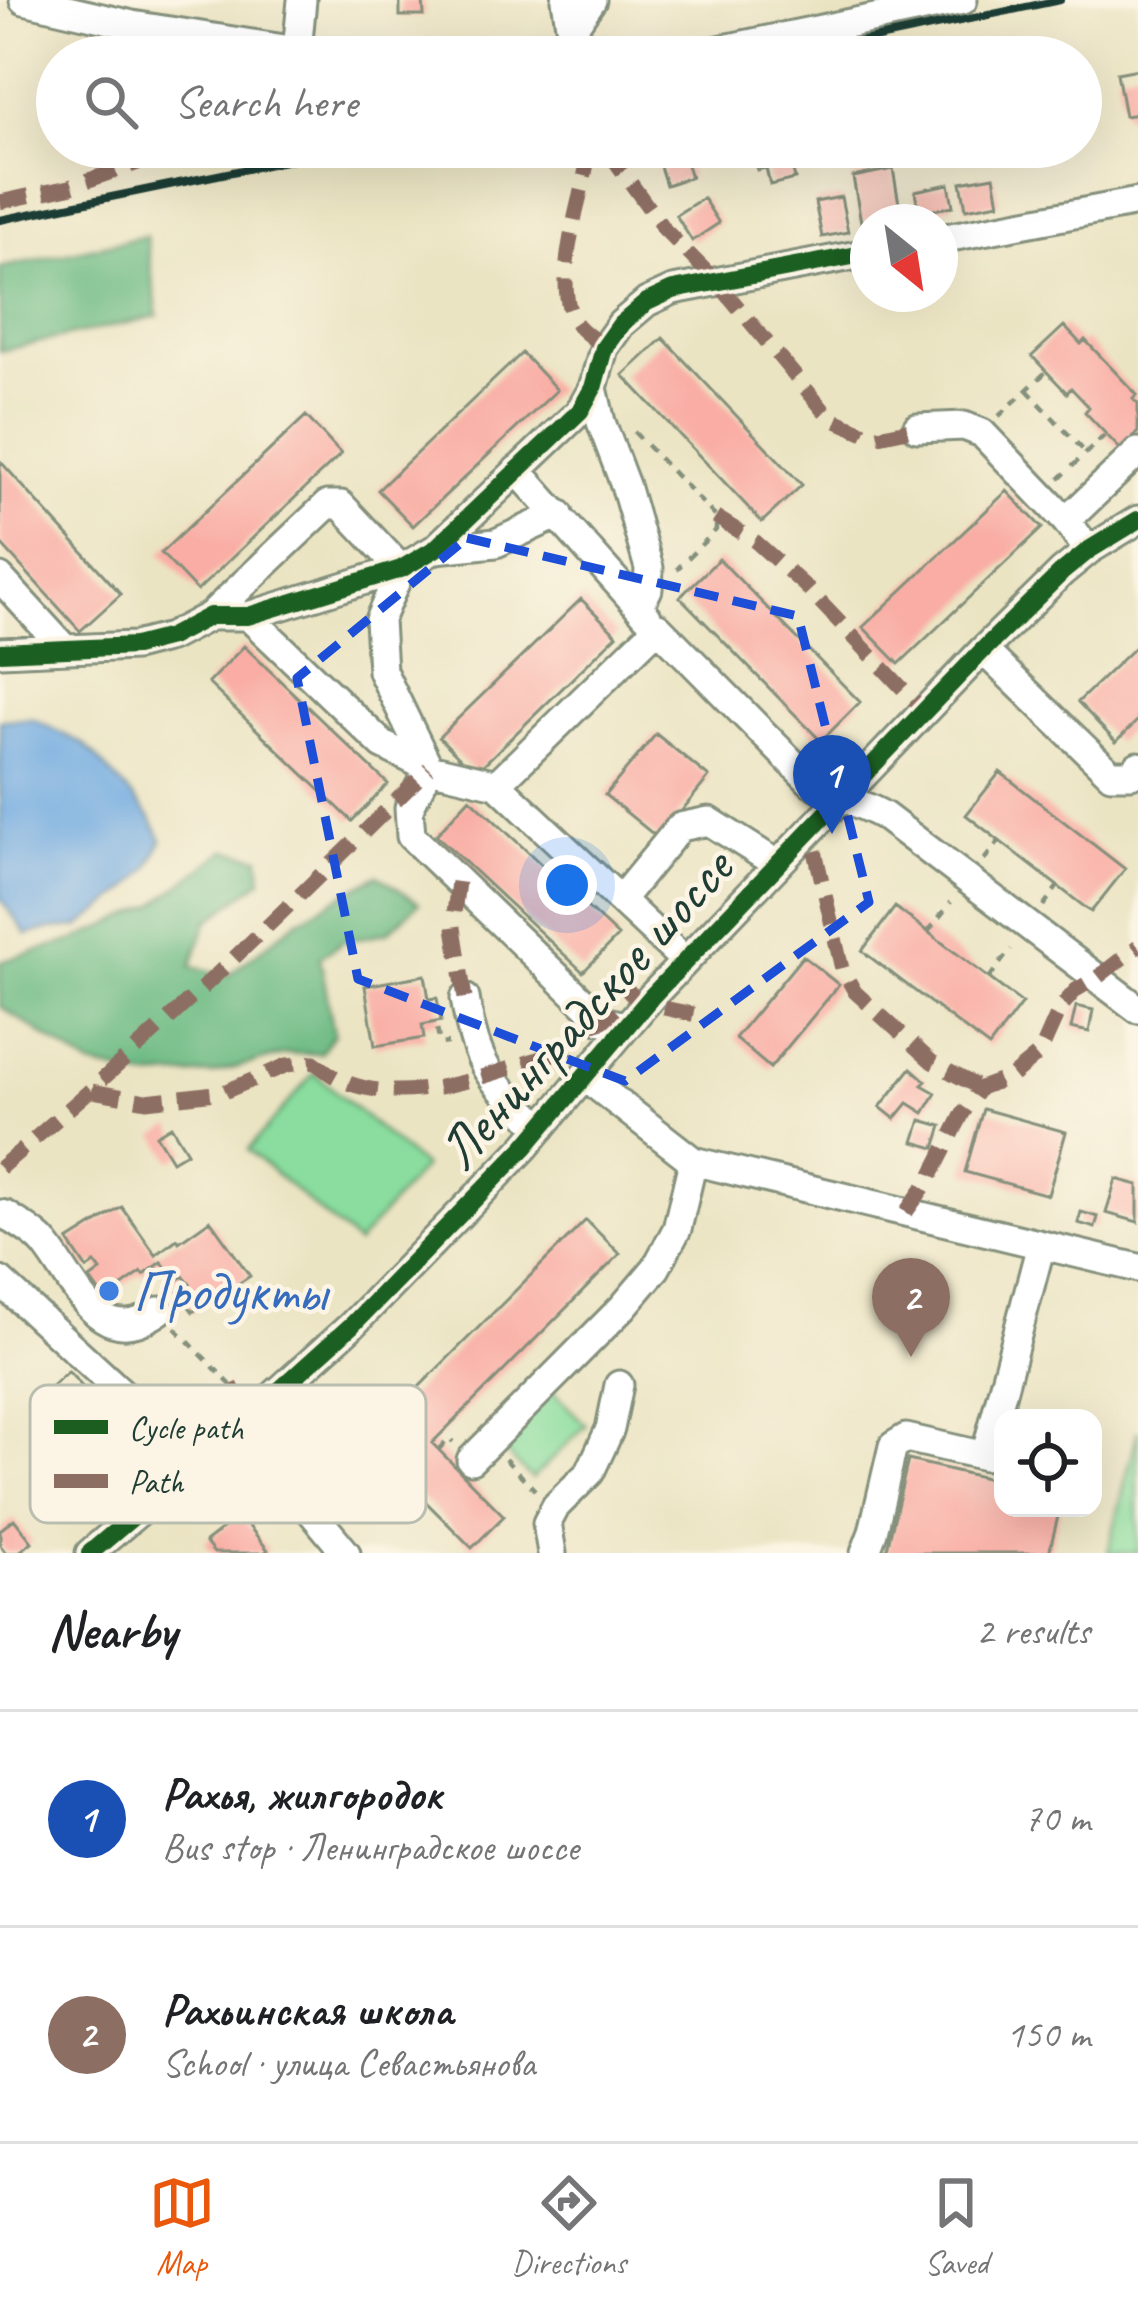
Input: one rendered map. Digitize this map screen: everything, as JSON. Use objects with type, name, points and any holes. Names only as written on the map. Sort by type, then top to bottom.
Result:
[{"type":"street","points":[[24,0],[202,36]]},
{"type":"street","points":[[298,36],[302,0]]},
{"type":"street","points":[[566,0],[571,36]]},
{"type":"street","points":[[576,36],[592,0]]},
{"type":"street","points":[[787,36],[963,0]]},
{"type":"street","points":[[958,236],[1138,202]]},
{"type":"street","points":[[210,616],[248,616],[401,569],[435,549],[580,411],[593,388],[604,348],[621,324],[646,302],[674,290],[850,256]]},
{"type":"street","points":[[497,784],[648,617],[649,568],[593,388]]},
{"type":"street","points":[[917,428],[964,426],[982,433],[1089,550]]},
{"type":"street","points":[[1066,520],[1138,452]]},
{"type":"street","points":[[517,470],[648,617],[811,782],[884,816],[1138,1009]]},
{"type":"street","points":[[0,652],[135,646],[170,638],[210,616],[327,505],[341,505],[401,569]]},
{"type":"street","points":[[435,549],[496,543],[559,514]]},
{"type":"street","name":"Ленинградское шоссе","points":[[285,1385],[352,1324],[542,1127],[686,961],[983,650],[1062,572],[1138,520]]},
{"type":"street","points":[[401,569],[379,620],[382,671],[429,768]]},
{"type":"street","points":[[0,578],[65,649]]},
{"type":"street","points":[[248,616],[383,745],[429,768],[497,784],[686,961]]},
{"type":"street","points":[[983,650],[1111,774],[1131,774],[1138,766]]},
{"type":"street","points":[[429,768],[409,808],[411,836],[603,1021],[626,1026]]},
{"type":"street","points":[[620,900],[680,827],[709,821],[777,864]]},
{"type":"street","points":[[465,998],[478,1054],[505,1096],[542,1127]]},
{"type":"street","points":[[584,1076],[693,1161],[1138,1268]]},
{"type":"street","points":[[479,1451],[656,1268],[676,1229],[693,1161]]},
{"type":"street","points":[[0,1214],[41,1238],[95,1313],[118,1326],[143,1322],[159,1311]]},
{"type":"street","points":[[865,1553],[893,1446],[906,1438],[985,1456],[1041,1245]]},
{"type":"street","points":[[0,1281],[113,1385]]},
{"type":"street","points":[[552,1553],[547,1522],[556,1506],[590,1472],[610,1429],[619,1385]]},
{"type":"street","name":"Ленинградское шоссе","points":[[90,1553],[125,1523]]},
{"type":"street","points":[[321,1523],[346,1553]]},
{"type":"path","points":[[982,433],[1047,371]]},
{"type":"path","points":[[1027,390],[1086,453]]},
{"type":"path","points":[[624,420],[716,517],[716,530],[670,576]]},
{"type":"path","points":[[1042,495],[1106,434]]},
{"type":"path","points":[[159,1311],[231,1385]]},
{"type":"path","points":[[479,1451],[534,1489],[547,1522]]},
{"type":"highlighted area","points":[[467,538],[798,616],[869,902],[625,1081],[358,979],[297,678]]},
{"type":"green space","points":[[146,236],[158,316],[0,351],[0,268]]},
{"type":"green space","points":[[226,850],[260,857],[262,880],[207,922],[191,967],[229,975],[297,921],[378,875],[419,903],[388,932],[344,941],[320,957],[334,1034],[321,1053],[286,1054],[212,1074],[146,1078],[90,1066],[0,1006],[0,962],[74,940],[154,905]]},
{"type":"green space","points":[[314,1073],[423,1167],[357,1244],[248,1150]]},
{"type":"green space","points":[[552,1391],[586,1425],[532,1479],[498,1445]]},
{"type":"green space","points":[[1138,1430],[1138,1553],[1108,1553]]},
{"type":"water","points":[[33,719],[85,745],[150,816],[162,840],[149,868],[79,927],[27,935],[0,898],[0,720]]},
{"type":"building","points":[[400,0],[423,0],[424,16],[400,16]]},
{"type":"building","points":[[1138,69],[1138,114],[1125,116],[1117,73]]},
{"type":"building","points":[[660,168],[688,168],[691,177],[666,185]]},
{"type":"building","points":[[766,168],[792,168],[795,179],[770,185]]},
{"type":"building","points":[[893,169],[899,204],[858,204],[853,177]]},
{"type":"building","points":[[994,176],[999,203],[966,209],[961,182]]},
{"type":"building","points":[[949,184],[953,204],[917,204],[915,191]]},
{"type":"building","points":[[841,197],[848,232],[822,237],[815,202]]},
{"type":"building","points":[[703,198],[719,223],[692,241],[676,215]]},
{"type":"building","points":[[1064,326],[1081,344],[1085,340],[1137,395],[1133,399],[1138,404],[1138,432],[1120,449],[1085,412],[1089,407],[1071,388],[1067,393],[1032,356]]},
{"type":"building","points":[[663,338],[802,485],[762,522],[623,375]]},
{"type":"building","points":[[522,353],[557,390],[413,526],[378,490]]},
{"type":"building","points":[[306,416],[341,454],[197,591],[161,553]]},
{"type":"building","points":[[0,461],[121,594],[80,631],[0,543]]},
{"type":"building","points":[[1007,491],[1042,528],[899,664],[863,627]]},
{"type":"building","points":[[719,559],[860,702],[821,741],[680,597]]},
{"type":"building","points":[[581,599],[617,635],[475,773],[439,737]]},
{"type":"building","points":[[1138,644],[1138,720],[1116,742],[1078,702]]},
{"type":"building","points":[[244,646],[388,784],[352,821],[208,683]]},
{"type":"building","points":[[656,734],[709,777],[659,839],[605,795]]},
{"type":"building","points":[[1000,772],[1125,869],[1091,912],[966,815]]},
{"type":"building","points":[[470,798],[618,936],[583,972],[436,835]]},
{"type":"building","points":[[895,907],[1022,1003],[989,1047],[862,951]]},
{"type":"building","points":[[803,956],[839,985],[770,1068],[735,1038]]},
{"type":"building","points":[[425,975],[429,999],[437,998],[441,1021],[422,1025],[424,1038],[375,1046],[365,986]]},
{"type":"building","points":[[1076,1006],[1093,1010],[1089,1032],[1071,1028]]},
{"type":"building","points":[[911,1068],[926,1081],[922,1085],[936,1093],[924,1113],[908,1103],[895,1119],[880,1107]]},
{"type":"building","points":[[983,1109],[1066,1132],[1048,1195],[965,1172]]},
{"type":"building","points":[[921,1120],[942,1126],[935,1148],[914,1142]]},
{"type":"building","points":[[171,1126],[187,1152],[172,1161],[156,1135]]},
{"type":"building","points":[[1116,1179],[1138,1185],[1138,1222],[1106,1213]]},
{"type":"building","points":[[122,1207],[156,1255],[210,1220],[250,1276],[193,1312],[178,1292],[190,1284],[183,1276],[175,1282],[162,1262],[104,1299],[90,1279],[101,1271],[95,1263],[87,1269],[68,1241]]},
{"type":"building","points":[[1081,1212],[1098,1217],[1095,1228],[1078,1223]]},
{"type":"building","points":[[586,1220],[620,1254],[432,1443],[504,1516],[472,1548],[426,1502],[426,1385],[421,1385]]},
{"type":"building","points":[[68,1371],[81,1385],[53,1385]]},
{"type":"building","points":[[908,1460],[994,1480],[994,1517],[1058,1517],[1049,1553],[886,1553]]},
{"type":"building","points":[[14,1519],[32,1542],[18,1553],[6,1553],[0,1545],[0,1530]]},
{"type":"building","points":[[230,1523],[246,1523],[268,1550],[214,1553],[205,1542]]},
{"type":"railway","points":[[888,36],[1060,0]]},
{"type":"railway","points":[[0,220],[251,168]]},
{"type":"marked path","points":[[0,202],[69,187],[124,168]]},
{"type":"marked path","points":[[586,168],[566,288],[576,323],[604,348]]},
{"type":"marked path","points":[[620,168],[663,228],[717,282],[830,418],[874,437],[917,428]]},
{"type":"marked path","points":[[716,517],[756,542],[805,586],[924,711]]},
{"type":"marked path","points":[[0,1168],[219,972],[429,768]]},
{"type":"marked path","points":[[815,851],[842,969],[855,992],[932,1062],[980,1088]]},
{"type":"marked path","points":[[458,882],[453,921],[465,998]]},
{"type":"marked path","points":[[906,1212],[980,1088],[1012,1076],[1040,1053],[1060,1008],[1076,990],[1138,946]]},
{"type":"marked path","points":[[590,1025],[603,1021],[637,989]]},
{"type":"marked path","points":[[664,1008],[701,1016]]},
{"type":"marked path","points":[[92,1091],[146,1101],[224,1092],[287,1065],[314,1062],[364,1088],[423,1089],[485,1076],[571,1048]]},
{"type":"cycle path","points":[[0,652],[135,646],[170,637],[210,616],[248,616],[401,569],[435,549],[580,411],[593,388],[604,348],[621,324],[647,302],[673,290],[850,256]]},
{"type":"cycle path","points":[[285,1385],[352,1325],[525,1147],[652,996],[983,650],[1062,572],[1138,520]]},
{"type":"cycle path","points":[[90,1553],[125,1523]]},
{"type":"place","name":"Рахья, жилгородок","points":[[832,834]]},
{"type":"place","name":"Продукты","points":[[109,1291]]},
{"type":"place","name":"Рахьинская школа","points":[[911,1357]]}]
